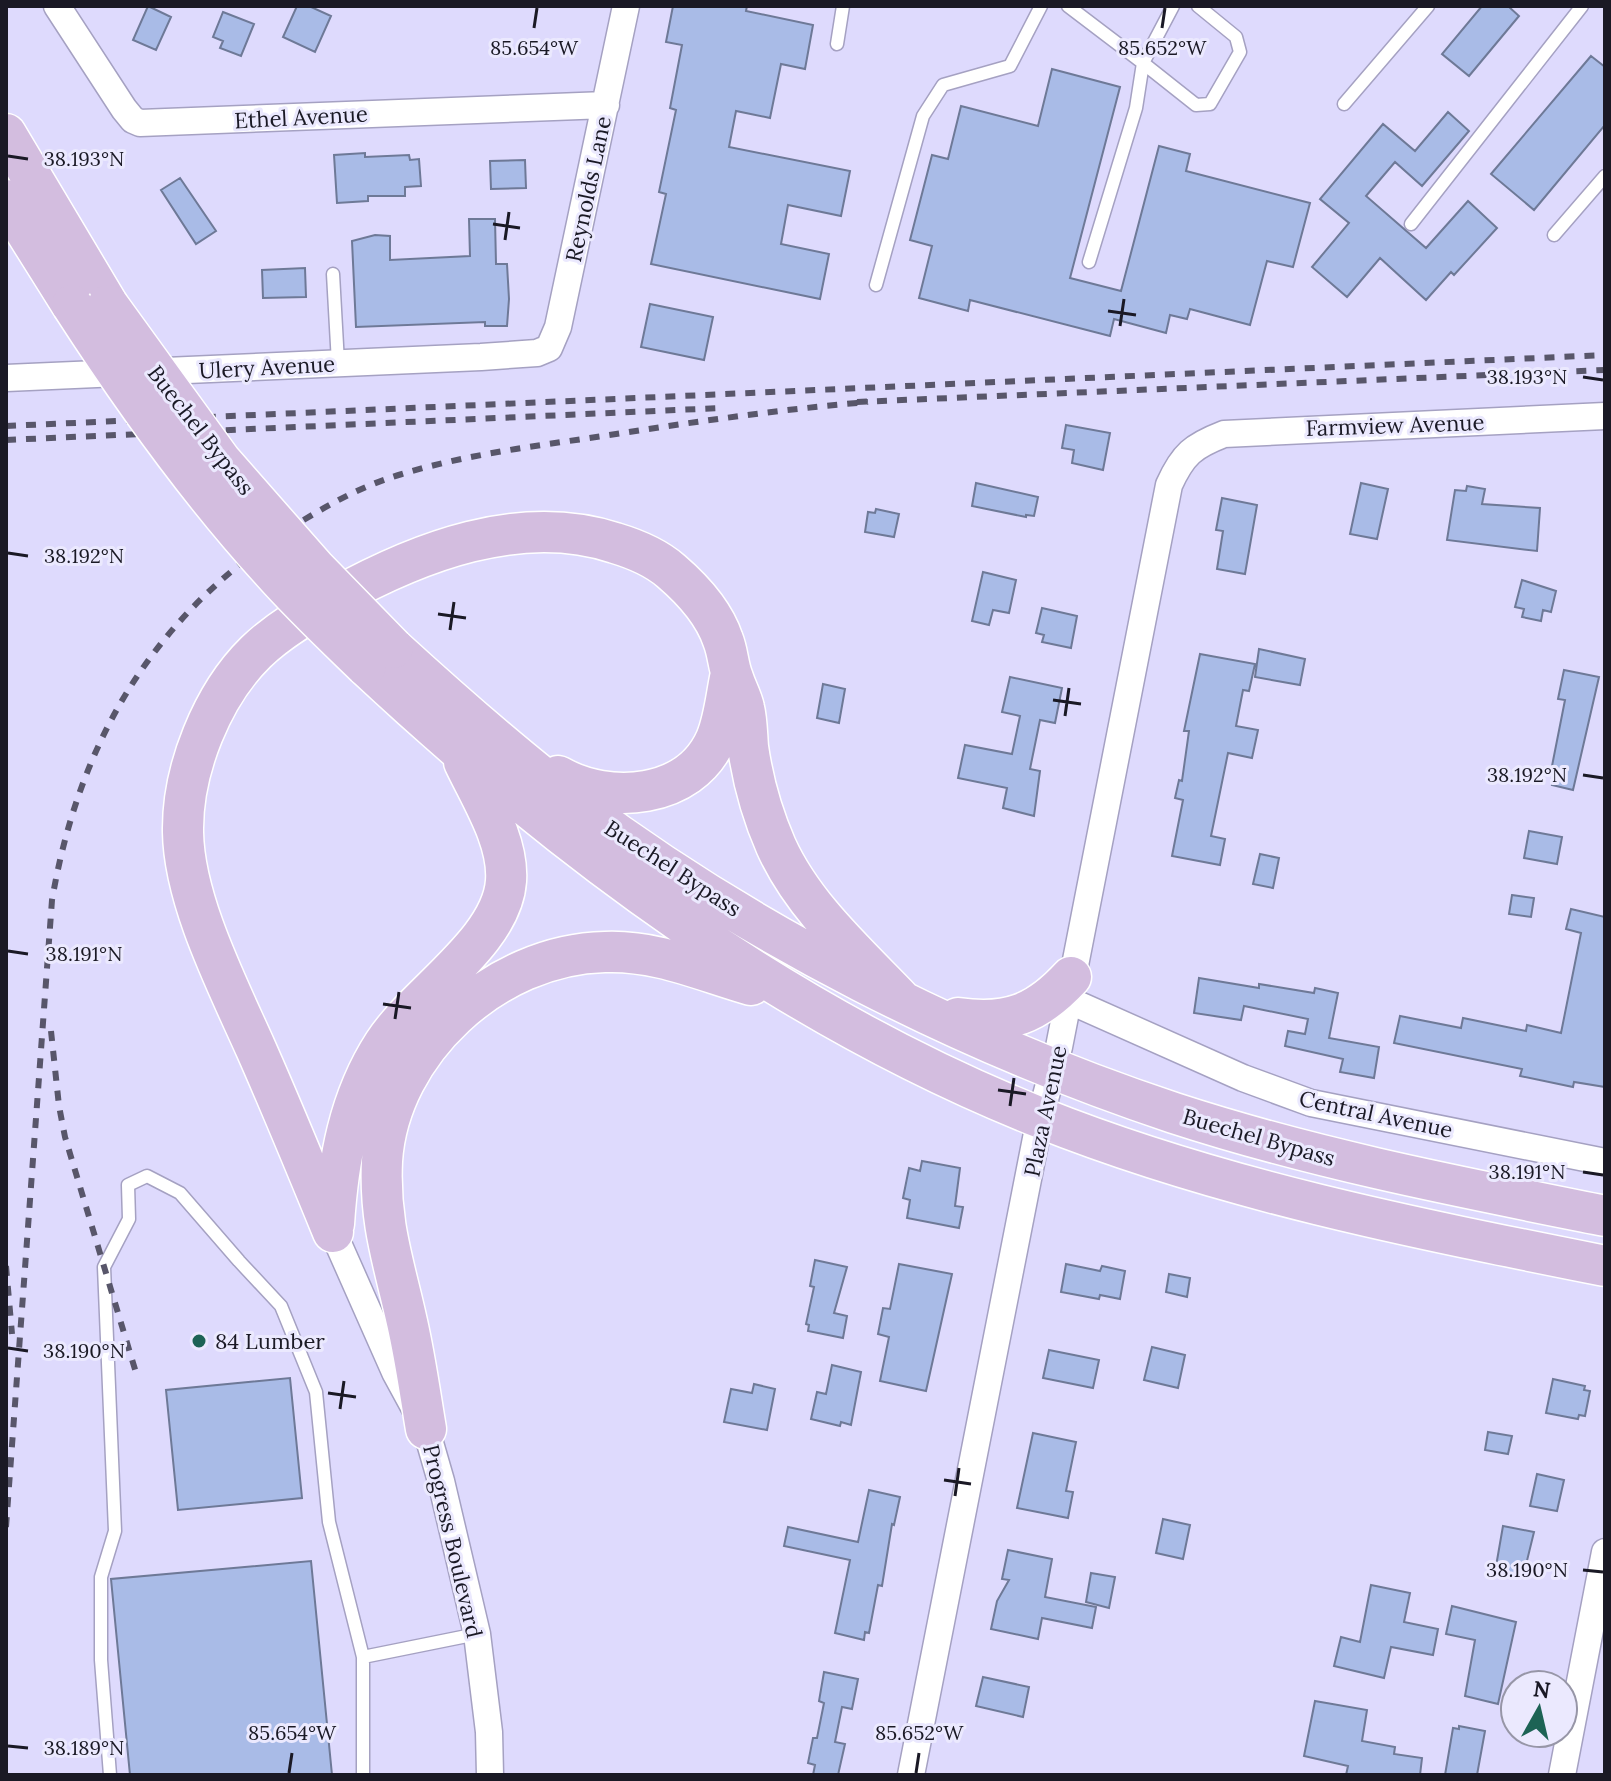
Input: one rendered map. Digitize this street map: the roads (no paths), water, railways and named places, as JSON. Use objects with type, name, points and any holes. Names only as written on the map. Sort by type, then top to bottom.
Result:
[{"type":"main road","name":"Buechel Bypass","points":[[6,134],[90,305]]},
{"type":"main road","name":"Buechel Bypass","points":[[6,200],[90,305],[315,568],[379,657],[461,754],[528,809],[677,920],[804,1001],[912,1060],[1040,1118],[1245,1186],[1400,1224],[1605,1266]]},
{"type":"main road","points":[[333,1232],[210,942],[187,865],[184,813],[199,748],[225,691],[256,652],[319,607],[421,556],[515,534],[558,531],[585,534],[631,548],[670,570],[715,621],[724,641],[731,674],[744,708],[754,785],[778,850],[820,914],[914,1006],[979,1021],[1014,1018],[1070,989]]},
{"type":"main road","name":"Buechel Bypass","points":[[379,657],[503,745],[575,803],[702,889],[772,932],[914,1006],[1052,1067],[1174,1113],[1335,1160],[1605,1216]]},
{"type":"main road","points":[[503,745],[565,780],[591,790],[626,793],[661,788],[685,776],[715,741],[731,674]]},
{"type":"main road","points":[[333,1232],[339,1165],[345,1137],[371,1066],[398,1025],[482,936],[499,911],[504,897],[506,865],[501,846],[461,754]]},
{"type":"main road","points":[[426,1429],[407,1322],[383,1225],[382,1182],[387,1130],[412,1068],[429,1045],[460,1012],[500,982],[546,961],[603,951],[679,961],[718,976],[804,1001]]},
{"type":"street","name":"Ethel Avenue","points":[[57,6],[124,109],[140,123],[606,105]]},
{"type":"street","name":"Reynolds Lane","points":[[527,354],[549,348],[558,327],[626,6]]},
{"type":"street","name":"Ulery Avenue","points":[[6,378],[527,354]]},
{"type":"street","name":"Farmview Avenue","points":[[1189,452],[1200,443],[1224,434],[1251,431],[1605,416]]},
{"type":"street","name":"Plaza Avenue","points":[[911,1775],[1169,485],[1179,463],[1189,452]]},
{"type":"street","name":"Central Avenue","points":[[1070,989],[1243,1078],[1311,1103],[1605,1162]]},
{"type":"street","name":"Progress Boulevard","points":[[333,1232],[395,1372],[426,1429],[456,1537],[477,1634],[489,1732],[490,1775]]},
{"type":"street","points":[[1562,1775],[1605,1552]]},
{"type":"lane","points":[[837,44],[843,6]]},
{"type":"lane","points":[[876,285],[923,116],[943,85],[1010,66],[1041,6]]},
{"type":"lane","points":[[1068,6],[1196,105],[1210,104],[1240,52],[1236,37],[1198,6]]},
{"type":"lane","points":[[1089,262],[1136,108],[1143,63],[1173,6]]},
{"type":"lane","points":[[1344,104],[1428,6]]},
{"type":"lane","points":[[1411,224],[1582,6]]},
{"type":"lane","points":[[1554,235],[1605,176]]},
{"type":"lane","points":[[333,274],[338,363]]},
{"type":"lane","points":[[110,1775],[101,1660],[101,1577],[115,1531],[104,1267],[129,1219],[128,1185],[147,1176],[180,1193],[281,1306],[316,1392],[329,1522],[363,1657],[363,1775]]},
{"type":"lane","points":[[363,1657],[477,1634]]},
{"type":"railway","points":[[6,426],[1605,355]]},
{"type":"railway","points":[[857,402],[1605,370]]},
{"type":"railway","points":[[6,1527],[52,900],[64,843],[81,789],[102,739],[128,691],[159,647],[195,606],[236,568],[283,533],[341,499],[386,479],[455,460],[508,450],[742,416],[868,402]]},
{"type":"railway","points":[[6,440],[721,408]]},
{"type":"railway","points":[[51,1031],[65,1137],[137,1376]]},
{"type":"railway","points":[[6,1266],[12,1334]]},
{"type":"place","name":"84 Lumber","points":[[199,1341]]}]
